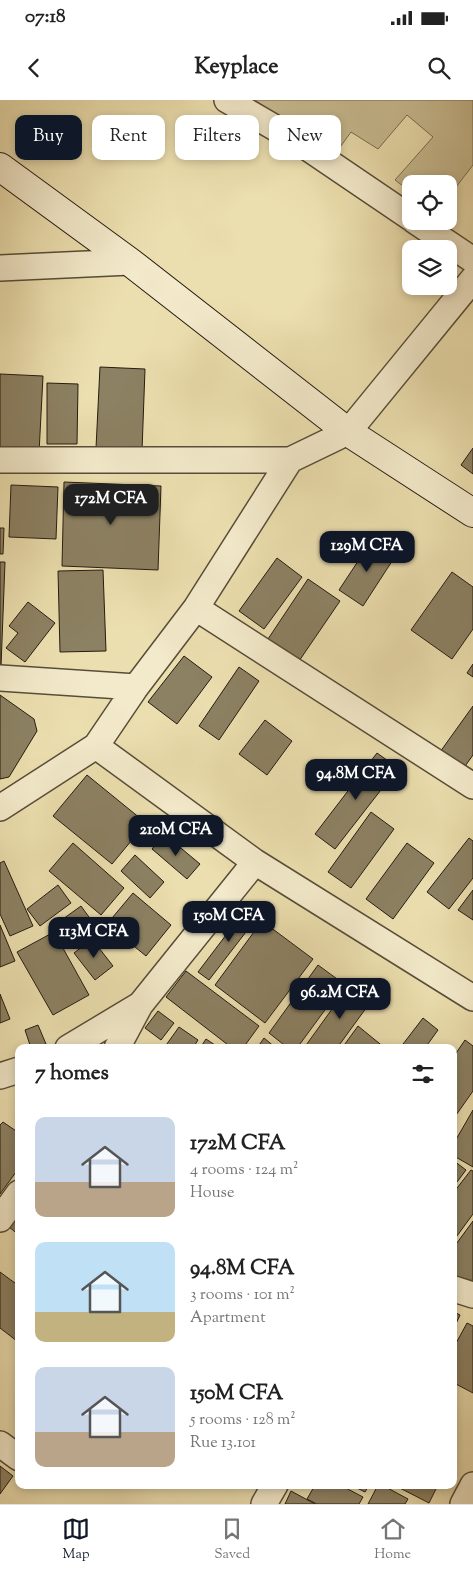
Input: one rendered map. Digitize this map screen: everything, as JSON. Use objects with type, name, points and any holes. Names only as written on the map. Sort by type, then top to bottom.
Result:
[{"type":"main road","points":[[0,167],[130,262],[348,432],[473,512]]},
{"type":"street","points":[[227,100],[296,140],[402,212]]},
{"type":"street","points":[[428,230],[473,260]]},
{"type":"street","points":[[0,268],[130,262]]},
{"type":"street","points":[[0,460],[290,460],[348,432],[473,279]]},
{"type":"street","points":[[0,808],[96,746],[136,687],[196,608],[290,460]]},
{"type":"street","points":[[196,608],[473,786]]},
{"type":"street","points":[[0,678],[136,687]]},
{"type":"street","points":[[96,746],[255,862],[473,998]]},
{"type":"street","points":[[120,1044],[140,1005],[255,862]]},
{"type":"street","points":[[75,1044],[140,1005]]},
{"type":"street","points":[[0,1076],[15,1071]]},
{"type":"street","points":[[0,1219],[15,1198]]},
{"type":"street","points":[[457,1290],[473,1295]]},
{"type":"street","points":[[0,1444],[15,1455]]},
{"type":"street","points":[[463,1504],[473,1485]]},
{"type":"street","points":[[264,1504],[273,1489]]},
{"type":"shaded area","points":[[255,100],[473,100],[473,165],[457,186],[457,175],[402,175],[402,185],[395,180],[433,137],[407,115],[378,149],[351,132],[341,146],[341,115],[276,115]]},
{"type":"building","points":[[100,367],[145,369],[142,451],[96,448]]},
{"type":"building","points":[[0,374],[43,376],[39,453],[0,451]]},
{"type":"building","points":[[47,383],[78,384],[77,444],[47,444]]},
{"type":"building","points":[[473,448],[473,474],[461,465]]},
{"type":"building","points":[[64,482],[161,486],[158,570],[62,566]]},
{"type":"building","points":[[11,485],[58,487],[56,539],[9,537]]},
{"type":"building","points":[[0,528],[4,528],[3,554],[0,554]]},
{"type":"building","points":[[372,540],[396,555],[363,606],[339,590]]},
{"type":"building","points":[[277,558],[302,577],[264,629],[239,611]]},
{"type":"building","points":[[0,562],[5,562],[1,667],[0,667]]},
{"type":"building","points":[[103,570],[106,651],[60,652],[58,571]]},
{"type":"building","points":[[452,572],[473,587],[473,629],[452,659],[411,630]]},
{"type":"building","points":[[308,579],[340,601],[297,664],[266,642]]},
{"type":"building","points":[[28,602],[55,623],[25,662],[6,648],[18,633],[9,626]]},
{"type":"building","points":[[184,656],[212,677],[177,724],[148,702]]},
{"type":"building","points":[[473,664],[473,677],[467,673]]},
{"type":"building","points":[[239,667],[259,681],[219,740],[199,726]]},
{"type":"building","points":[[0,695],[34,719],[37,731],[9,777],[0,779]]},
{"type":"building","points":[[473,706],[473,755],[463,769],[440,752]]},
{"type":"building","points":[[265,720],[292,741],[267,775],[239,754]]},
{"type":"building","points":[[377,753],[398,768],[335,849],[315,834]]},
{"type":"building","points":[[87,775],[146,823],[112,864],[53,816]]},
{"type":"building","points":[[371,812],[394,829],[351,888],[328,872]]},
{"type":"building","points":[[164,834],[200,864],[187,879],[152,849]]},
{"type":"building","points":[[469,838],[473,841],[473,878],[449,909],[427,892]]},
{"type":"building","points":[[73,843],[124,888],[101,915],[49,871]]},
{"type":"building","points":[[407,843],[434,863],[393,919],[366,899]]},
{"type":"building","points":[[135,855],[164,882],[150,898],[121,871]]},
{"type":"building","points":[[4,861],[33,926],[10,936],[0,914],[0,863]]},
{"type":"building","points":[[58,885],[71,903],[40,926],[27,909]]},
{"type":"building","points":[[473,890],[473,920],[458,910]]},
{"type":"building","points":[[133,893],[171,925],[146,956],[107,924]]},
{"type":"building","points":[[81,906],[94,924],[69,942],[56,924]]},
{"type":"building","points":[[248,906],[259,915],[209,980],[198,972]]},
{"type":"building","points":[[224,914],[232,920],[225,929],[217,923]]},
{"type":"building","points":[[262,921],[313,959],[265,1023],[215,985]]},
{"type":"building","points":[[0,925],[15,961],[0,967]]},
{"type":"building","points":[[54,932],[89,995],[53,1015],[17,952]]},
{"type":"building","points":[[92,939],[113,966],[95,980],[74,953]]},
{"type":"building","points":[[318,965],[344,984],[300,1044],[283,1044],[269,1033]]},
{"type":"building","points":[[186,971],[259,1026],[246,1044],[227,1044],[166,997]]},
{"type":"building","points":[[350,984],[372,1000],[340,1044],[307,1044]]},
{"type":"building","points":[[0,994],[10,1019],[0,1023]]},
{"type":"building","points":[[158,1011],[174,1023],[161,1040],[145,1028]]},
{"type":"building","points":[[423,1018],[438,1030],[428,1044],[403,1044]]},
{"type":"building","points":[[38,1025],[46,1044],[30,1044],[25,1030]]},
{"type":"building","points":[[358,1026],[380,1044],[345,1044]]},
{"type":"building","points":[[179,1027],[198,1040],[196,1044],[167,1044]]},
{"type":"building","points":[[264,1038],[271,1044],[260,1044]]},
{"type":"building","points":[[206,1039],[214,1044],[203,1044]]},
{"type":"building","points":[[465,1040],[473,1046],[473,1091],[457,1114],[457,1052]]},
{"type":"building","points":[[473,1110],[473,1167],[457,1158],[457,1138]]},
{"type":"building","points":[[3,1122],[15,1130],[15,1173],[0,1194],[0,1125]]},
{"type":"building","points":[[457,1163],[466,1170],[457,1182]]},
{"type":"building","points":[[471,1170],[473,1171],[473,1214],[457,1236],[457,1188]]},
{"type":"building","points":[[15,1219],[15,1232],[9,1227]]},
{"type":"building","points":[[473,1221],[473,1291],[457,1278],[457,1243]]},
{"type":"building","points":[[0,1272],[15,1283],[15,1339],[0,1328]]},
{"type":"building","points":[[467,1323],[473,1326],[473,1393],[457,1385],[457,1341]]},
{"type":"building","points":[[0,1466],[13,1476],[0,1494]]},
{"type":"building","points":[[313,1489],[348,1489],[363,1497],[359,1504],[317,1504],[307,1499]]},
{"type":"building","points":[[376,1489],[389,1489],[408,1499],[405,1504],[368,1504]]},
{"type":"building","points":[[402,1489],[436,1489],[429,1503]]},
{"type":"building","points":[[291,1491],[315,1504],[285,1504]]}]
